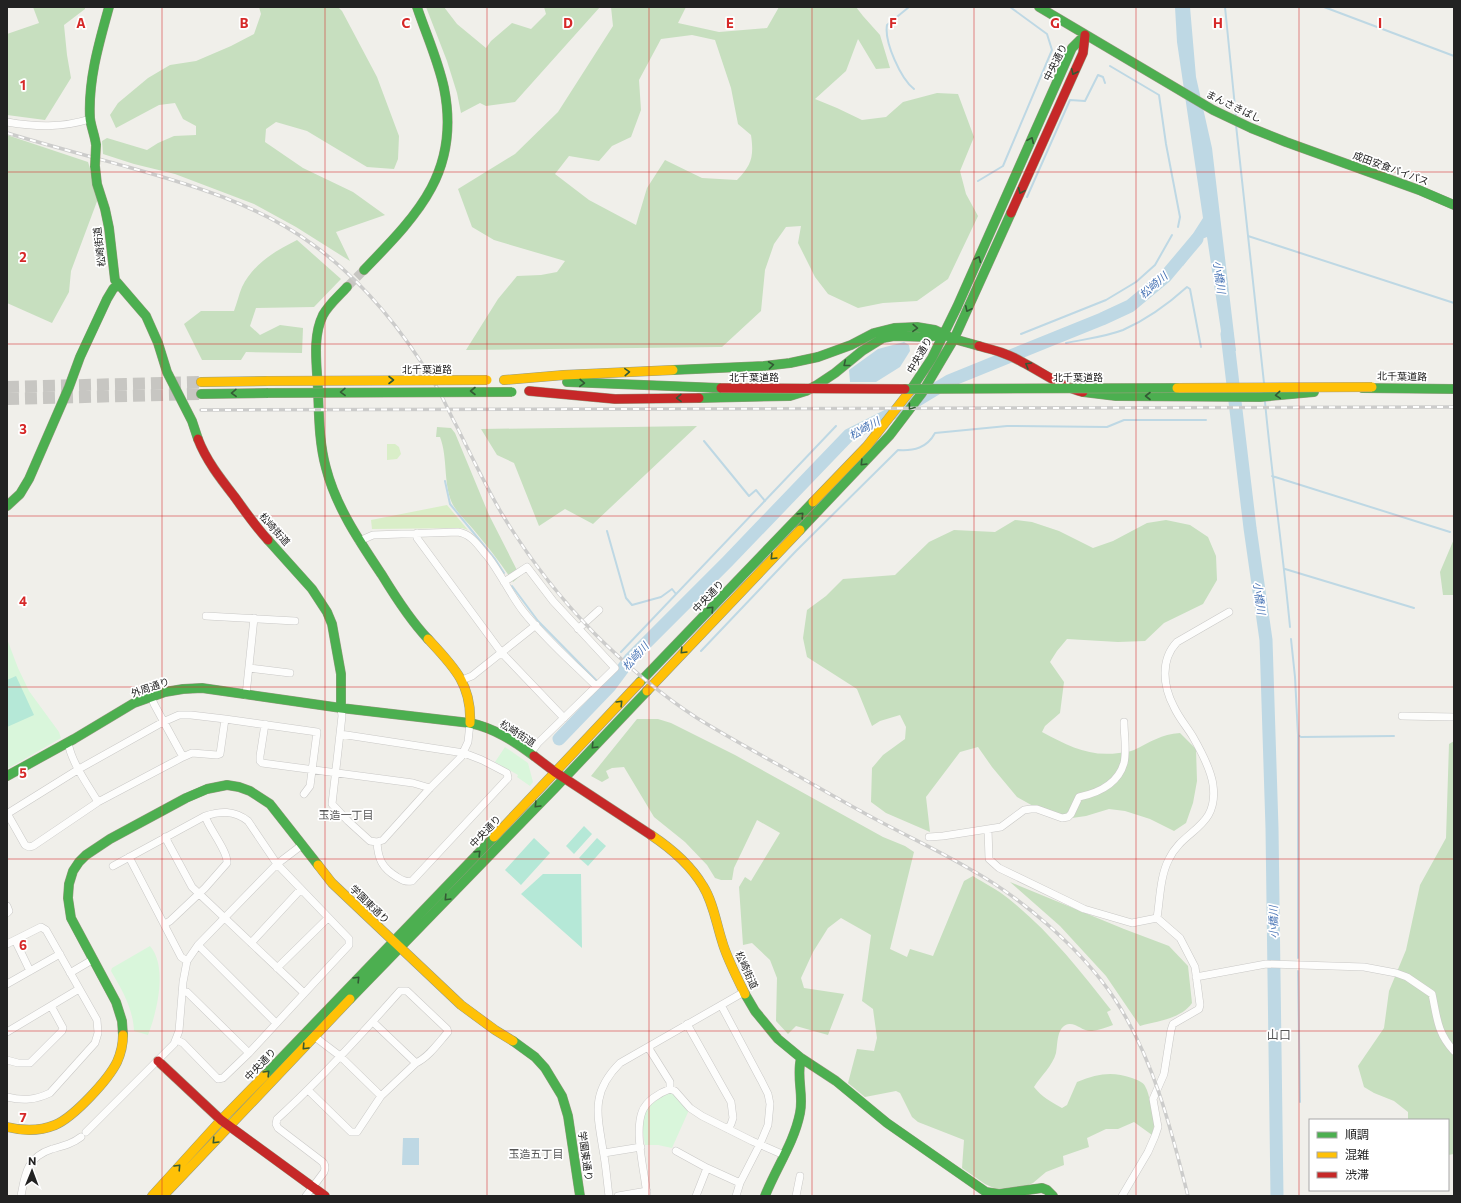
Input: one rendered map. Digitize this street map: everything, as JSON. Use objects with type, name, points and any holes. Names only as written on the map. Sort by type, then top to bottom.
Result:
[{"type":"main road","points":[[90,119],[90,99],[94,63],[109,7]]},
{"type":"main road","points":[[364,270],[418,211],[434,183],[444,153],[448,132],[448,117],[444,87],[417,7]]},
{"type":"main road","points":[[1039,7],[1085,35]]},
{"type":"main road","name":"まんさきばし","points":[[1085,35],[1213,110],[1244,125],[1320,154]]},
{"type":"main road","name":"中央通り","points":[[152,1196],[221,1120],[565,777],[739,592],[890,435],[922,393],[936,360],[943,334],[957,307],[1072,48],[1085,35]]},
{"type":"main road","name":"中央通り","points":[[163,1196],[315,1037],[396,945],[555,772],[867,446],[954,339],[1083,53],[1085,35]]},
{"type":"main road","name":"松崎街道","points":[[90,119],[95,134],[96,184],[105,209],[113,275],[118,284],[146,316],[158,343],[167,372],[192,421],[203,452],[215,471],[257,528],[312,590],[327,612],[332,624],[341,674],[341,708],[470,723],[484,726],[515,742],[555,772],[565,777],[668,846],[690,867],[708,895],[716,917],[722,942],[744,992],[755,1011],[778,1038],[801,1058],[836,1082],[887,1123],[986,1192],[999,1194],[1042,1188],[1051,1192],[1053,1196]]},
{"type":"main road","name":"成田安食バイパス","points":[[1320,154],[1419,190],[1454,205]]},
{"type":"main road","points":[[7,506],[20,494],[29,479],[69,387],[80,357],[107,298],[113,288],[118,284]]},
{"type":"main road","points":[[347,287],[328,309],[321,320],[318,333],[319,433],[322,454],[331,485],[359,541],[396,598],[419,629],[456,670],[462,680],[470,699],[470,723]]},
{"type":"main road","points":[[504,380],[718,369],[790,363],[818,357],[851,345],[874,333],[894,328],[917,327],[935,330],[954,339],[999,351],[1021,361],[1056,381],[1081,392],[1101,395],[1260,397],[1372,387]]},
{"type":"main road","points":[[529,392],[615,399],[784,396],[804,392],[821,384],[860,353],[878,341],[897,335],[923,337],[943,334]]},
{"type":"main road","name":"北千葉道路","points":[[201,382],[504,380],[701,388],[1454,388]]},
{"type":"main road","name":"北千葉道路","points":[[201,394],[664,391],[701,388]]},
{"type":"main road","name":"外周通り","points":[[7,776],[136,702],[164,691],[202,688],[341,708]]},
{"type":"main road","name":"学園東通り","points":[[92,960],[71,918],[68,900],[72,877],[77,865],[96,847],[197,793],[219,786],[236,786],[250,790],[270,804],[332,883],[396,945],[461,1005],[495,1030],[520,1045],[535,1057],[545,1068],[562,1096],[568,1116],[580,1196]]},
{"type":"main road","points":[[7,1127],[18,1130],[35,1130],[60,1122],[69,1116],[98,1087],[118,1060],[124,1032],[121,1014],[116,1002],[92,960]]},
{"type":"main road","points":[[765,1196],[796,1126],[801,1111],[798,1068],[801,1058]]},
{"type":"main road","points":[[158,1061],[221,1120],[325,1196]]},
{"type":"street","points":[[7,122],[40,127],[54,126],[90,119]]},
{"type":"street","points":[[359,541],[373,535],[417,533],[464,533],[470,536],[492,562],[513,598],[536,625],[596,686]]},
{"type":"street","points":[[417,533],[417,538],[501,652],[564,718]]},
{"type":"street","points":[[504,582],[527,567],[553,601],[614,668],[538,743],[530,754]]},
{"type":"street","points":[[578,629],[599,610]]},
{"type":"street","points":[[1158,918],[1165,869],[1169,858],[1175,848],[1202,825],[1210,814],[1214,793],[1213,784],[1206,763],[1174,707],[1168,693],[1165,680],[1165,666],[1170,649],[1177,642],[1229,612]]},
{"type":"street","points":[[206,616],[295,620]]},
{"type":"street","points":[[246,695],[254,618]]},
{"type":"street","points":[[462,680],[472,676],[536,625]]},
{"type":"street","points":[[250,668],[290,673]]},
{"type":"street","points":[[151,696],[183,757]]},
{"type":"street","points":[[341,708],[340,734],[334,773],[332,804],[348,822],[370,841],[377,842],[384,840],[430,788],[464,753],[468,742],[470,723]]},
{"type":"street","points":[[225,719],[220,754],[217,756],[192,753],[183,757],[98,802],[34,846],[25,846],[8,815],[10,812],[79,769],[179,715],[225,719],[317,732],[310,786],[304,794]]},
{"type":"street","points":[[1402,716],[1454,717]]},
{"type":"street","points":[[929,837],[1001,827],[1024,810],[1037,809],[1062,818],[1068,817],[1079,797],[1103,789],[1111,783],[1119,773],[1124,762],[1124,722]]},
{"type":"street","points":[[265,724],[260,756],[260,761],[262,763],[413,783],[430,788]]},
{"type":"street","points":[[340,734],[464,753],[493,765],[507,773],[508,778],[412,881],[404,881],[387,871],[383,866],[377,851],[377,842]]},
{"type":"street","points":[[68,742],[69,748],[79,769],[98,802]]},
{"type":"street","points":[[113,866],[205,816],[218,812],[227,812],[242,816],[248,821],[277,864],[349,939],[349,945],[249,1053],[223,1078],[218,1079],[183,1043],[177,1040]]},
{"type":"street","points":[[164,924],[170,921],[199,893],[227,863],[225,853],[208,826],[205,816]]},
{"type":"street","points":[[988,829],[989,859],[999,868],[1084,909],[1132,923],[1158,918]]},
{"type":"street","points":[[165,837],[192,887],[304,993]]},
{"type":"street","points":[[22,1196],[26,1170],[31,1163],[44,1153],[76,1141],[158,1061],[177,1040],[187,960],[198,945],[277,864],[302,845]]},
{"type":"street","points":[[129,857],[182,957],[187,960]]},
{"type":"street","points":[[251,943],[301,890]]},
{"type":"street","points":[[7,906],[9,911],[7,913]]},
{"type":"street","points":[[277,968],[328,918]]},
{"type":"street","points":[[1122,1196],[1148,1152],[1158,1127],[1152,1099],[1164,1074],[1173,1024],[1199,1009],[1200,1005],[1195,967],[1180,938],[1158,918]]},
{"type":"street","points":[[7,944],[41,927],[46,930],[98,1025],[98,1033],[95,1043],[50,1093],[40,1098],[27,1100],[7,1097]]},
{"type":"street","points":[[15,940],[30,971]]},
{"type":"street","points":[[198,945],[276,1023]]},
{"type":"street","points":[[7,984],[60,954]]},
{"type":"street","points":[[70,972],[92,960]]},
{"type":"street","points":[[1196,977],[1266,964],[1364,967],[1396,973],[1407,977],[1432,994],[1435,1016],[1440,1031],[1454,1051]]},
{"type":"street","points":[[7,1032],[79,989]]},
{"type":"street","points":[[306,1196],[324,1172],[324,1164],[278,1128],[276,1124],[277,1119],[308,1090],[373,1022],[400,991],[407,991],[447,1029],[448,1032],[428,1054],[416,1063],[382,1096],[357,1132],[351,1132],[308,1090]]},
{"type":"street","points":[[182,992],[187,992],[249,1053]]},
{"type":"street","points":[[609,1196],[604,1153],[597,1114],[599,1098],[608,1075],[620,1063],[744,992]]},
{"type":"street","points":[[721,1005],[768,1094],[770,1104],[768,1125],[740,1183],[736,1196]]},
{"type":"street","points":[[7,1060],[18,1063],[30,1063],[62,1031],[63,1028],[51,1006]]},
{"type":"street","points":[[373,1022],[416,1063]]},
{"type":"street","points":[[687,1024],[731,1102],[733,1118],[732,1124],[728,1129]]},
{"type":"street","points":[[315,1037],[340,1056],[382,1096]]},
{"type":"street","points":[[648,1047],[670,1082],[670,1089]]},
{"type":"street","points":[[618,1196],[647,1194],[640,1132],[642,1111],[654,1098],[662,1092],[670,1089],[675,1091],[690,1108],[702,1116],[784,1154]]},
{"type":"street","points":[[604,1153],[641,1147]]},
{"type":"street","points":[[676,1151],[707,1168],[740,1183]]},
{"type":"street","points":[[696,1196],[707,1168]]},
{"type":"street","points":[[796,1196],[800,1176]]},
{"type":"green space","points":[[33,7],[85,7],[85,9],[64,25],[71,78],[45,120],[7,115],[7,34],[39,23]]},
{"type":"green space","points":[[259,7],[338,7],[342,11],[377,77],[399,136],[398,159],[394,169],[367,167],[307,131],[276,122],[266,129],[265,142],[303,168],[353,192],[385,215],[336,232],[350,261],[296,227],[254,204],[175,174],[134,164],[103,154],[102,141],[107,138],[147,150],[174,136],[196,135],[196,126],[183,119],[175,103],[159,105],[116,128],[110,115],[118,103],[148,78],[170,65],[196,61],[254,34],[261,14]]},
{"type":"green space","points":[[426,7],[444,7],[457,24],[486,48],[491,41],[512,23],[531,29],[546,14],[544,7],[600,7],[515,102],[486,106],[480,103],[461,113],[457,93],[447,61]]},
{"type":"green space","points":[[611,7],[686,7],[678,23],[719,32],[767,28],[779,7],[856,7],[880,35],[890,68],[876,69],[858,39],[846,71],[815,99],[862,120],[886,117],[903,102],[937,93],[958,94],[974,137],[960,171],[966,194],[978,216],[948,279],[917,301],[883,303],[858,308],[828,294],[815,277],[798,243],[801,226],[786,227],[774,244],[765,270],[761,311],[722,347],[466,350],[498,299],[517,276],[541,275],[557,272],[565,261],[494,240],[472,227],[458,189],[515,154],[558,112],[613,26]],"holes":[[[692,35],[715,40],[731,88],[738,124],[751,135],[751,160],[746,170],[737,180],[702,178],[665,160],[647,188],[636,225],[589,200],[555,174],[569,156],[599,161],[612,146],[631,137],[641,110],[639,80],[661,39]]]},
{"type":"green space","points":[[7,135],[88,162],[99,196],[71,271],[69,292],[52,323],[7,303]]},
{"type":"green space","points":[[297,240],[341,279],[314,307],[256,308],[250,326],[260,335],[280,325],[303,328],[302,353],[246,352],[241,360],[202,360],[184,324],[201,311],[234,311],[242,287],[258,265],[265,259]]},
{"type":"green space","points":[[697,426],[593,524],[565,509],[539,526],[514,463],[497,455],[481,429]]},
{"type":"green space","points":[[437,427],[451,428],[455,433],[489,515],[520,576],[513,582],[494,555],[452,503],[447,487],[444,453],[440,437],[436,437]]},
{"type":"green space","points":[[387,444],[395,444],[399,447],[401,454],[397,459],[387,460]]},
{"type":"green space","points":[[447,505],[468,530],[462,528],[372,529],[371,520]]},
{"type":"green space","points":[[1015,520],[1032,522],[1059,531],[1093,548],[1113,541],[1147,523],[1166,520],[1190,525],[1208,537],[1216,556],[1217,580],[1203,604],[1164,623],[1145,641],[1118,642],[1067,639],[1050,662],[1064,682],[1060,713],[1045,726],[1042,732],[1070,746],[1088,752],[1108,754],[1130,751],[1162,737],[1180,733],[1196,749],[1197,781],[1193,803],[1186,823],[1174,831],[1150,819],[1125,811],[1109,809],[1086,816],[1058,820],[1017,797],[992,767],[978,747],[960,752],[926,797],[930,832],[886,813],[871,802],[872,768],[883,755],[905,739],[906,727],[900,715],[880,721],[872,726],[857,689],[807,657],[803,638],[807,610],[826,596],[843,579],[895,575],[929,542],[954,530],[995,532]]},
{"type":"green space","points":[[1454,539],[1454,595],[1443,595],[1440,572]]},
{"type":"green space","points":[[7,639],[29,691],[59,732],[61,738],[7,769]]},
{"type":"green space","points":[[16,676],[34,715],[7,727],[7,680]]},
{"type":"green space","points":[[637,719],[658,719],[671,723],[735,755],[883,837],[905,846],[914,852],[890,949],[907,957],[910,949],[933,956],[964,881],[973,876],[1009,899],[1050,937],[1075,965],[1111,1010],[1107,1012],[1113,1025],[1089,1031],[1072,1024],[1065,1025],[1060,1032],[1056,1053],[1050,1066],[1034,1087],[1043,1096],[1062,1108],[1067,1105],[1077,1082],[1098,1075],[1118,1075],[1141,1082],[1146,1088],[1153,1110],[1154,1126],[1152,1135],[1134,1122],[1118,1129],[1106,1129],[1087,1138],[1089,1147],[1063,1156],[1064,1165],[1046,1172],[1033,1183],[1026,1186],[996,1189],[985,1184],[962,1168],[964,1140],[918,1122],[912,1117],[900,1093],[896,1091],[865,1097],[848,1083],[857,1049],[874,1051],[877,1038],[873,1009],[862,1001],[871,935],[841,918],[828,928],[813,952],[801,978],[804,988],[844,994],[828,1035],[796,1026],[788,1034],[776,1021],[777,978],[770,960],[752,943],[743,945],[739,887],[745,877],[751,881],[780,833],[757,820],[734,868],[732,880],[721,880],[715,878],[707,865],[685,842],[654,817],[624,767],[612,768],[606,771],[609,778],[602,782],[591,776]]},
{"type":"green space","points":[[1454,741],[1454,1154],[1449,1155],[1449,1119],[1408,1119],[1408,1112],[1394,1101],[1374,1093],[1364,1087],[1358,1066],[1384,1028],[1389,991],[1406,950],[1420,885],[1446,838],[1449,744]]},
{"type":"green space","points":[[505,747],[528,763],[533,782],[530,786],[517,777],[518,775],[495,762]]},
{"type":"green space","points":[[584,826],[592,834],[574,854],[566,846]]},
{"type":"green space","points":[[534,838],[550,853],[521,885],[505,870]]},
{"type":"green space","points":[[597,838],[606,846],[588,866],[579,858]]},
{"type":"green space","points":[[543,874],[581,874],[582,948],[521,894]]},
{"type":"green space","points":[[1010,882],[1169,946],[1188,966],[1192,1003],[1182,1013],[1161,1021],[1140,1026],[1106,976],[1060,926]]},
{"type":"green space","points":[[150,946],[159,966],[160,977],[155,1014],[148,1035],[134,1031],[132,1015],[129,1007],[123,992],[111,971],[112,968]]},
{"type":"green space","points":[[671,1092],[689,1110],[672,1148],[658,1145],[645,1145],[643,1118],[645,1112],[654,1102]]},
{"type":"water","points":[[1175,7],[1190,7],[1196,77],[1212,148],[1236,351],[1224,351],[1207,237],[1202,239],[1183,266],[1187,243],[1203,218],[1177,42]]},
{"type":"water","points":[[904,342],[909,345],[910,351],[900,367],[876,382],[850,382],[849,370],[878,349]]},
{"type":"water","points":[[403,1138],[419,1138],[419,1165],[402,1165]]},
{"type":"waterway","points":[[909,7],[887,25],[887,32],[888,41],[894,60],[904,77],[914,89]]},
{"type":"waterway","points":[[978,181],[1003,166],[1052,50],[1047,34],[1010,7]]},
{"type":"waterway","points":[[1225,7],[1236,117]]},
{"type":"waterway","points":[[1324,7],[1454,56]]},
{"type":"waterway","points":[[1110,66],[1159,95],[1166,144],[1180,217],[1178,227]]},
{"type":"waterway","points":[[1027,197],[1070,100],[1085,101],[1098,75],[1103,77],[1105,83]]},
{"type":"waterway","points":[[1236,125],[1264,383]]},
{"type":"waterway","points":[[1021,334],[1106,300],[1136,282],[1155,265],[1172,235]]},
{"type":"waterway","points":[[1248,236],[1454,303]]},
{"type":"waterway","name":"松崎川","points":[[559,739],[610,686],[630,659],[727,562],[849,435],[911,404],[949,381],[1102,319],[1130,306],[1165,277],[1197,239]]},
{"type":"waterway","points":[[1066,343],[1123,330],[1157,311],[1187,287],[1190,289],[1201,347]]},
{"type":"waterway","name":"小橋川","points":[[1227,334],[1250,528],[1266,640],[1272,828],[1277,1196]]},
{"type":"waterway","points":[[1265,402],[1290,627]]},
{"type":"waterway","points":[[701,651],[796,551],[898,450],[920,448],[928,442],[935,433],[1007,426],[1107,427],[1124,420],[1206,420]]},
{"type":"waterway","points":[[621,652],[836,426]]},
{"type":"waterway","points":[[704,441],[749,496],[756,490],[765,501]]},
{"type":"waterway","points":[[1272,476],[1450,532]]},
{"type":"waterway","points":[[445,481],[450,504],[495,559],[504,573]]},
{"type":"waterway","points":[[607,531],[626,598],[632,605],[661,597],[672,589],[676,594]]},
{"type":"waterway","points":[[1285,569],[1414,608]]},
{"type":"waterway","points":[[512,586],[538,621],[596,680]]},
{"type":"waterway","points":[[1291,639],[1295,677],[1298,735],[1301,737],[1394,736]]},
{"type":"waterway","points":[[1298,735],[1298,958]]},
{"type":"waterway","points":[[1298,971],[1300,1102]]},
{"type":"tunnel","points":[[347,287],[364,270]]},
{"type":"tunnel","points":[[7,387],[201,382]]},
{"type":"tunnel","points":[[7,399],[201,394]]},
{"type":"railway","points":[[7,133],[152,174],[223,197],[291,230],[312,244],[348,273],[394,324],[421,361],[439,392],[496,503],[522,546],[569,605],[594,633],[618,656],[643,678],[697,718],[854,807],[988,880],[1029,909],[1069,944],[1102,982],[1116,1001],[1141,1047],[1168,1120],[1188,1196]]},
{"type":"railway","points":[[201,410],[1454,407]]},
{"type":"traffic: fast","points":[[96,145],[90,118],[92,76],[109,7]]},
{"type":"traffic: fast","points":[[364,270],[401,230],[417,210],[430,190],[440,168],[446,144],[448,118],[444,88],[435,57],[417,7]]},
{"type":"traffic: fast","points":[[1039,7],[1213,110],[1251,128],[1286,142],[1419,190],[1454,205]]},
{"type":"traffic: fast","points":[[910,391],[932,358],[957,307],[1072,48],[1085,35]]},
{"type":"traffic: fast","points":[[95,166],[96,145]]},
{"type":"traffic: fast","points":[[95,166],[97,184],[109,228],[115,280],[146,316],[158,343],[167,372],[192,421],[198,439]]},
{"type":"traffic: fast","points":[[800,530],[890,435],[922,393],[954,339],[1011,213]]},
{"type":"traffic: fast","points":[[7,506],[20,494],[29,479],[69,387],[80,357],[107,299],[118,284]]},
{"type":"traffic: fast","points":[[347,287],[325,311],[317,333],[316,362],[320,429],[326,468],[330,482],[342,510],[365,550],[415,624],[428,639]]},
{"type":"traffic: fast","points":[[673,370],[764,366],[790,363],[818,357],[851,345],[874,333],[894,328],[917,327],[935,330],[954,339],[979,346]]},
{"type":"traffic: fast","points":[[699,398],[790,396],[806,391],[817,385],[835,373],[862,351],[883,338],[894,336],[927,337],[940,335]]},
{"type":"traffic: fast","points":[[567,382],[721,388]]},
{"type":"traffic: fast","points":[[905,389],[1177,388]]},
{"type":"traffic: fast","points":[[1362,388],[1454,389]]},
{"type":"traffic: fast","points":[[268,393],[512,392]]},
{"type":"traffic: fast","points":[[1083,392],[1116,396],[1260,397],[1314,392]]},
{"type":"traffic: fast","points":[[201,394],[268,393]]},
{"type":"traffic: fast","points":[[640,682],[813,502]]},
{"type":"traffic: fast","points":[[268,540],[312,589],[327,612],[332,624],[341,674],[341,708],[479,725],[504,736],[534,756]]},
{"type":"traffic: fast","points":[[7,776],[74,739],[134,703],[165,692],[202,688],[341,708]]},
{"type":"traffic: fast","points":[[350,999],[647,691]]},
{"type":"traffic: fast","points":[[123,1035],[122,1021],[116,1002],[71,918],[68,898],[69,884],[73,871],[86,855],[110,839],[186,798],[207,789],[227,785],[250,791],[270,804],[318,865]]},
{"type":"traffic: fast","points":[[265,1075],[494,837]]},
{"type":"traffic: fast","points":[[745,994],[755,1011],[778,1039],[801,1058],[836,1081],[887,1123],[986,1192],[999,1194],[1042,1188],[1047,1190],[1053,1196]]},
{"type":"traffic: fast","points":[[513,1041],[535,1057],[545,1068],[562,1096],[568,1116],[580,1196]]},
{"type":"traffic: fast","points":[[765,1196],[794,1135],[800,1113],[801,1099],[799,1072],[801,1058]]},
{"type":"traffic: slow","points":[[504,380],[564,375],[673,370]]},
{"type":"traffic: slow","points":[[268,381],[487,380]]},
{"type":"traffic: slow","points":[[201,382],[268,381]]},
{"type":"traffic: slow","points":[[1177,388],[1372,387]]},
{"type":"traffic: slow","points":[[813,502],[867,446],[910,391]]},
{"type":"traffic: slow","points":[[647,691],[800,530]]},
{"type":"traffic: slow","points":[[428,639],[459,676],[468,697],[470,723]]},
{"type":"traffic: slow","points":[[494,837],[640,682]]},
{"type":"traffic: slow","points":[[651,835],[680,858],[698,878],[703,886],[712,905],[726,954],[745,994]]},
{"type":"traffic: slow","points":[[318,865],[332,883],[461,1005],[495,1030],[513,1041]]},
{"type":"traffic: slow","points":[[163,1196],[350,999]]},
{"type":"traffic: slow","points":[[7,1127],[25,1130],[37,1129],[55,1125],[63,1121],[90,1097],[113,1070],[121,1052],[123,1035]]},
{"type":"traffic: slow","points":[[152,1196],[221,1120],[265,1075]]},
{"type":"traffic: jam","points":[[1011,213],[1083,53],[1085,35]]},
{"type":"traffic: jam","points":[[979,346],[1012,357],[1067,387],[1083,392]]},
{"type":"traffic: jam","points":[[721,388],[905,389]]},
{"type":"traffic: jam","points":[[529,391],[615,399],[699,398]]},
{"type":"traffic: jam","points":[[198,439],[209,462],[254,524],[268,540]]},
{"type":"traffic: jam","points":[[534,756],[555,772],[651,835]]},
{"type":"traffic: jam","points":[[158,1061],[221,1120],[325,1196]]},
{"type":"district","name":"玉造一丁目","points":[[346,814]]},
{"type":"district","name":"山口","points":[[1279,1034]]},
{"type":"district","name":"玉造五丁目","points":[[536,1153]]}]
